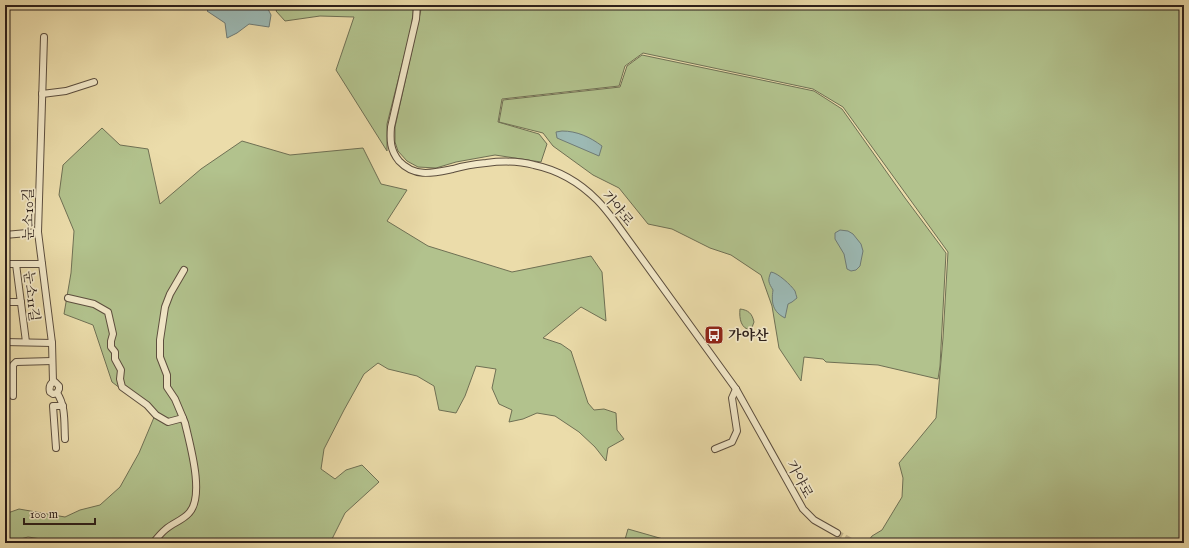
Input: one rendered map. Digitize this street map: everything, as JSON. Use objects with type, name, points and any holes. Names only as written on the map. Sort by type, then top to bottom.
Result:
[{"type":"street","name":"가야로","points":[[417,5],[416,19],[391,127],[390,140],[395,156],[406,167],[425,174],[486,162],[512,162],[536,165],[563,175],[575,182],[597,200],[616,223],[736,389],[803,509],[814,520],[837,533]]},
{"type":"street","name":"눈소10길","points":[[44,37],[38,232],[52,343],[53,382],[49,388],[50,392],[53,394],[57,393],[63,406]]},
{"type":"street","points":[[42,94],[66,91],[94,82]]},
{"type":"street","points":[[5,235],[38,232]]},
{"type":"street","name":"눈소11길","points":[[5,264],[16,264],[26,342]]},
{"type":"street","points":[[16,264],[42,264]]},
{"type":"street","points":[[153,543],[166,529],[188,515],[194,508],[196,486],[194,462],[183,418],[175,399],[167,387],[167,375],[160,357],[160,340],[165,307],[170,294],[184,270]]},
{"type":"street","points":[[68,298],[94,304],[108,312],[113,334],[111,347],[115,352],[115,359],[121,370],[120,379],[122,387],[147,405],[156,415],[168,422],[183,418]]},
{"type":"street","points":[[5,302],[21,302]]},
{"type":"street","points":[[5,342],[52,343]]},
{"type":"street","points":[[13,396],[13,365],[16,362],[52,361]]},
{"type":"street","points":[[715,449],[732,442],[737,431],[732,398],[736,389]]},
{"type":"street","points":[[56,448],[53,406],[63,406],[64,439]]},
{"type":"green space","points":[[279,5],[414,5],[411,29],[387,124],[387,151],[336,70],[354,17],[320,16],[285,21],[276,11]]},
{"type":"green space","points":[[422,5],[1184,5],[1184,543],[865,543],[872,536],[882,530],[902,497],[903,478],[899,463],[936,418],[943,338],[948,252],[843,107],[813,89],[643,53],[625,66],[619,86],[502,99],[498,122],[539,134],[547,144],[541,162],[495,155],[456,162],[436,168],[418,167],[407,161],[398,151],[395,142],[395,127]]},
{"type":"green space","points":[[642,55],[814,91],[842,109],[946,253],[938,379],[878,365],[826,362],[823,359],[804,357],[801,381],[779,348],[772,306],[761,275],[731,255],[710,248],[672,229],[648,224],[619,188],[593,175],[553,146],[543,133],[499,122],[503,100],[620,87],[627,66]]},
{"type":"green space","points":[[102,128],[120,145],[148,149],[160,204],[201,169],[242,141],[290,155],[363,148],[381,184],[407,190],[387,221],[428,246],[512,272],[591,256],[602,272],[606,321],[581,307],[543,338],[561,344],[571,351],[588,403],[594,410],[604,409],[616,413],[617,430],[624,439],[608,448],[606,461],[595,447],[579,432],[555,416],[537,413],[523,419],[509,422],[512,410],[499,404],[492,388],[496,369],[476,366],[465,396],[456,413],[439,410],[434,386],[417,376],[388,369],[378,363],[364,374],[344,410],[324,449],[321,469],[335,479],[346,470],[362,465],[379,482],[345,513],[330,543],[91,543],[28,537],[5,543],[5,514],[19,509],[65,517],[80,510],[100,505],[120,487],[139,453],[155,415],[112,382],[93,325],[64,314],[71,273],[74,231],[59,195],[63,165]]},
{"type":"green space","points":[[740,309],[751,314],[754,322],[751,330],[745,328],[741,323]]},
{"type":"green space","points":[[628,529],[677,543],[624,543]]},
{"type":"water","points":[[214,5],[269,5],[268,9],[271,15],[269,27],[249,24],[227,38],[225,23],[207,11]]},
{"type":"water","points":[[562,131],[578,133],[588,137],[602,146],[599,156],[557,138],[556,132]]},
{"type":"water","points":[[840,230],[848,231],[853,234],[861,244],[863,251],[860,266],[856,270],[851,271],[847,269],[844,254],[835,239],[835,233]]},
{"type":"water","points":[[771,272],[791,286],[797,298],[788,304],[785,318],[775,310],[774,307],[772,299],[773,290],[769,280]]},
{"type":"tunnel","points":[[837,533],[855,543]]},
{"type":"place","name":"가야산","points":[[714,335]]}]
